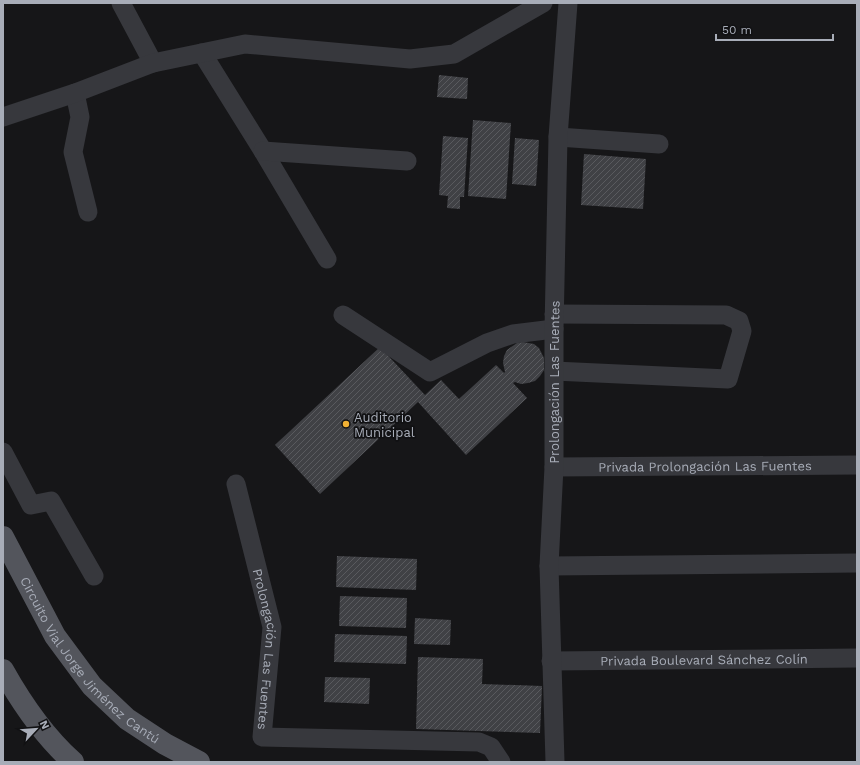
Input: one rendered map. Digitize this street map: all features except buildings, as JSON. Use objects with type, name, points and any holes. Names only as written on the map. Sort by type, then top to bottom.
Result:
[{"type":"main road","name":"Circuito Vial Jorge Jiménez Cantú","points":[[3,537],[55,636],[92,686],[127,719],[165,744],[199,762]]},
{"type":"main road","points":[[3,670],[36,722],[74,762]]},
{"type":"street","points":[[121,3],[153,63]]},
{"type":"street","points":[[3,117],[76,94],[153,63],[245,44],[410,59],[454,54],[543,3]]},
{"type":"street","name":"Prolongación Las Fuentes","points":[[555,762],[548,566],[554,467],[554,322],[558,137],[568,3]]},
{"type":"street","points":[[202,53],[327,259]]},
{"type":"street","points":[[76,94],[80,116],[73,152],[88,212]]},
{"type":"street","points":[[558,137],[659,144]]},
{"type":"street","points":[[262,151],[407,161]]},
{"type":"street","points":[[343,315],[430,372],[487,343],[554,322],[726,315],[739,321],[742,331],[728,379],[554,371]]},
{"type":"street","points":[[3,452],[31,505],[51,502],[94,576]]},
{"type":"street","name":"Privada Prolongación Las Fuentes","points":[[554,467],[857,465]]},
{"type":"street","name":"Prolongación Las Fuentes","points":[[236,484],[272,627],[262,737],[479,742],[491,747],[501,762]]},
{"type":"street","points":[[548,566],[857,563]]},
{"type":"street","name":"Privada Boulevard Sánchez Colín","points":[[551,661],[857,658]]},
{"type":"place","name":"Auditorio Municipal","points":[[346,424]]}]
